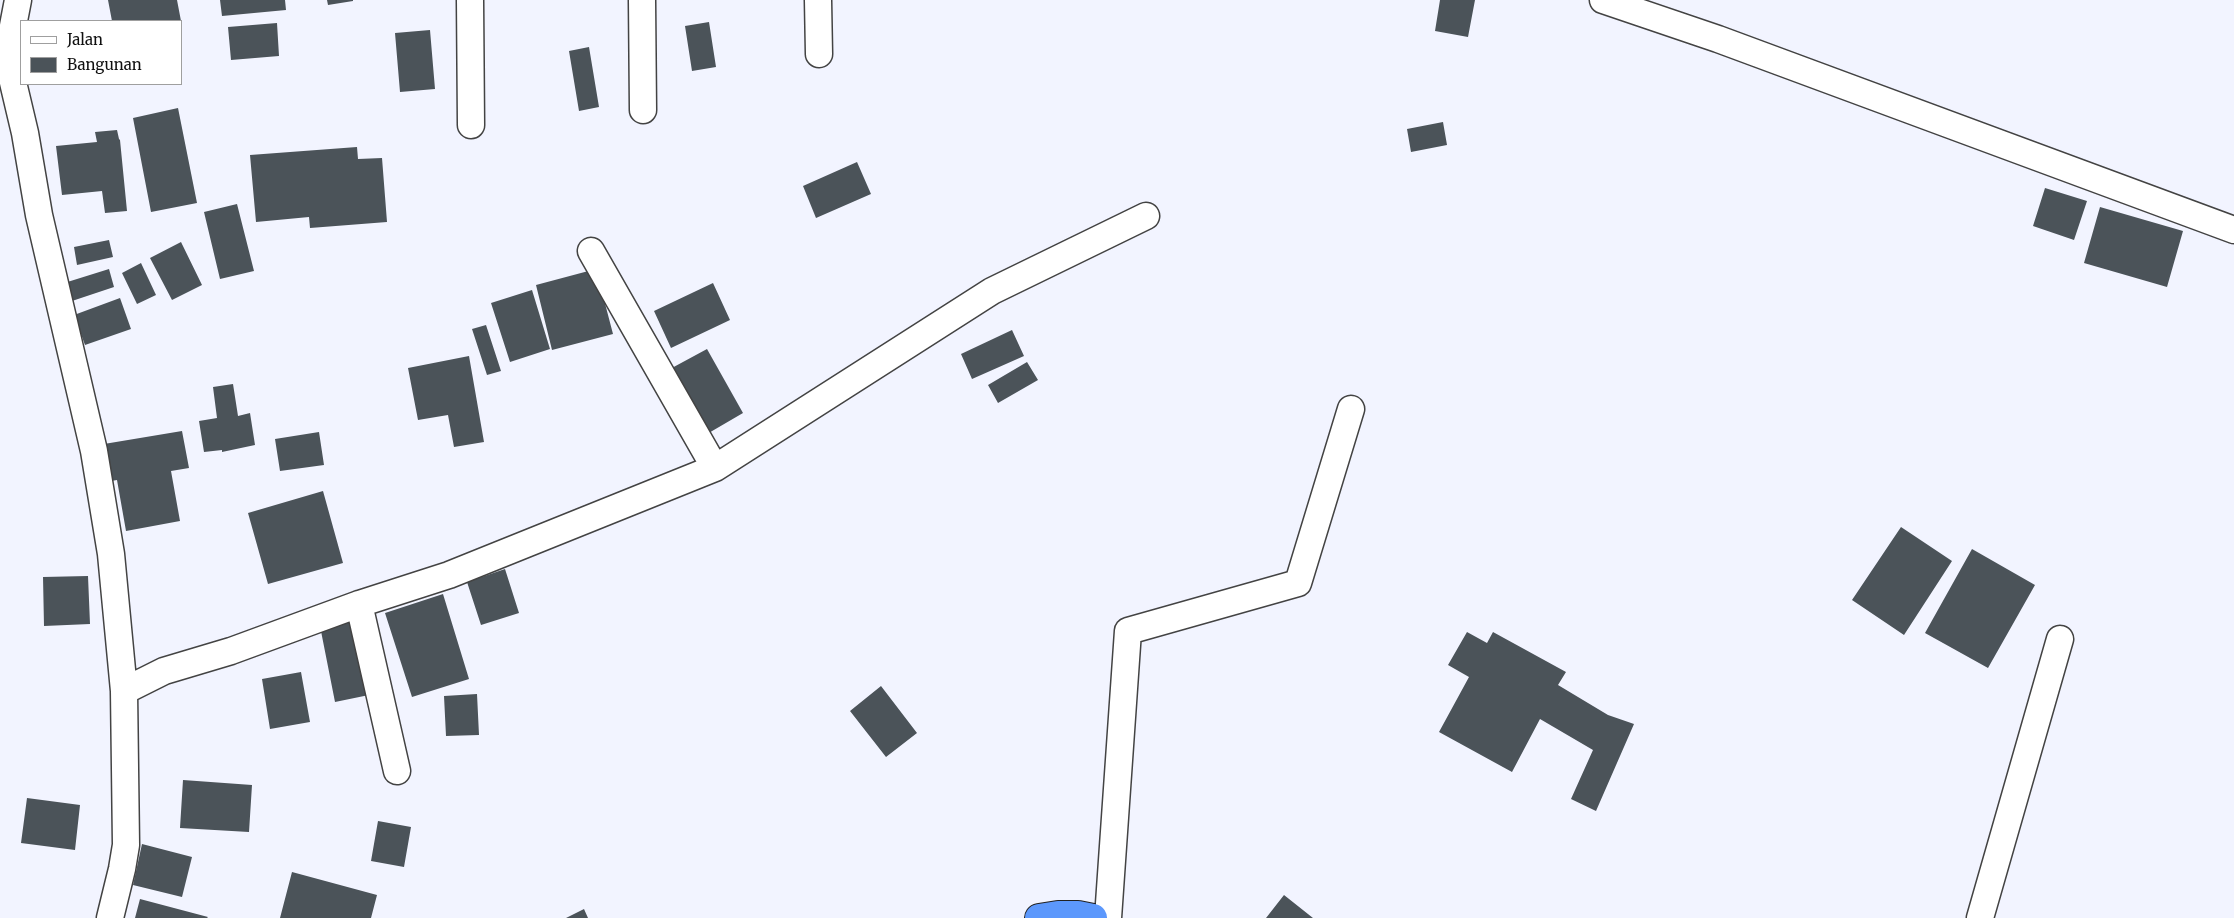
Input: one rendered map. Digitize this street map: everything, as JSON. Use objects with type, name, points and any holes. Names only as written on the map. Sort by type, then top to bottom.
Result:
[{"type":"highway","points":[[1039,918],[1058,915],[1078,915],[1093,918]]},
{"type":"street","points":[[18,0],[4,61],[25,133],[39,215],[94,451],[111,554],[124,691],[126,845],[110,918]]},
{"type":"street","points":[[470,0],[471,125]]},
{"type":"street","points":[[642,0],[643,110]]},
{"type":"street","points":[[818,0],[819,54]]},
{"type":"street","points":[[1603,0],[1728,42],[2234,230]]},
{"type":"street","points":[[124,691],[164,671],[231,651],[359,604],[449,575],[715,468],[992,291],[1146,216]]},
{"type":"street","points":[[591,251],[715,468]]},
{"type":"street","points":[[1108,918],[1128,630],[1298,583],[1351,409]]},
{"type":"street","points":[[359,604],[397,771]]},
{"type":"street","points":[[1980,918],[2060,640]]},
{"type":"building","points":[[108,0],[177,0],[181,20],[112,20]]},
{"type":"building","points":[[220,0],[285,0],[286,10],[222,16]]},
{"type":"building","points":[[327,0],[353,0],[353,1],[328,5]]},
{"type":"building","points":[[1440,0],[1475,0],[1468,37],[1435,31]]},
{"type":"building","points":[[709,22],[716,67],[692,71],[685,26]]},
{"type":"building","points":[[277,23],[279,56],[231,60],[228,27]]},
{"type":"building","points":[[430,30],[435,89],[400,92],[395,33]]},
{"type":"building","points":[[589,47],[599,107],[579,111],[569,51]]},
{"type":"building","points":[[178,108],[197,203],[151,212],[133,118]]},
{"type":"building","points":[[1443,122],[1447,145],[1411,152],[1407,129]]},
{"type":"building","points":[[117,130],[120,140],[127,211],[105,213],[102,191],[62,195],[56,146],[97,142],[95,132]]},
{"type":"building","points":[[357,147],[358,159],[382,158],[387,222],[310,228],[309,217],[256,222],[250,155]]},
{"type":"building","points":[[857,162],[871,194],[816,218],[803,186]]},
{"type":"building","points":[[2045,188],[2087,201],[2074,240],[2033,226]]},
{"type":"building","points":[[237,204],[254,271],[220,279],[204,212]]},
{"type":"building","points":[[2100,207],[2183,231],[2167,287],[2084,263]]},
{"type":"building","points":[[109,240],[113,257],[77,265],[74,247]]},
{"type":"building","points":[[181,242],[202,285],[172,300],[150,258]]},
{"type":"building","points":[[141,263],[156,295],[137,304],[122,273]]},
{"type":"building","points":[[109,269],[114,287],[66,303],[61,284]]},
{"type":"building","points":[[596,269],[613,334],[552,350],[536,285]]},
{"type":"building","points":[[713,283],[730,320],[671,348],[654,311]]},
{"type":"building","points":[[532,290],[550,349],[510,362],[491,303]]},
{"type":"building","points":[[120,298],[131,329],[85,345],[74,315]]},
{"type":"building","points":[[486,325],[501,371],[487,375],[472,329]]},
{"type":"building","points":[[1012,330],[1024,356],[972,379],[961,354]]},
{"type":"building","points":[[707,349],[743,413],[707,434],[670,369]]},
{"type":"building","points":[[469,356],[484,442],[454,447],[448,415],[418,420],[408,368]]},
{"type":"building","points":[[1027,362],[1038,380],[998,403],[988,385]]},
{"type":"building","points":[[233,384],[238,416],[250,413],[255,445],[222,452],[222,450],[204,452],[199,421],[217,418],[213,387]]},
{"type":"building","points":[[182,431],[189,468],[171,471],[180,521],[126,531],[117,480],[105,482],[98,445]]},
{"type":"building","points":[[319,432],[324,465],[280,471],[275,439]]},
{"type":"building","points":[[323,491],[343,563],[268,584],[248,513]]},
{"type":"building","points":[[1901,527],[1952,561],[1904,635],[1852,600]]},
{"type":"building","points":[[1972,549],[2035,585],[1988,668],[1925,633]]},
{"type":"building","points":[[505,569],[519,613],[481,625],[467,582]]},
{"type":"building","points":[[88,576],[90,624],[44,626],[43,577]]},
{"type":"building","points":[[443,594],[469,679],[412,697],[385,613]]},
{"type":"building","points":[[354,614],[369,695],[335,702],[319,621]]},
{"type":"building","points":[[1467,632],[1487,643],[1493,632],[1566,672],[1558,685],[1608,715],[1634,724],[1596,811],[1571,799],[1593,750],[1540,719],[1512,772],[1439,732],[1469,677],[1448,665]]},
{"type":"building","points":[[301,672],[310,722],[270,729],[262,679]]},
{"type":"building","points":[[881,686],[917,733],[886,757],[850,711]]},
{"type":"building","points":[[477,694],[479,735],[446,736],[444,696]]},
{"type":"building","points":[[183,780],[252,785],[249,832],[180,828]]},
{"type":"building","points":[[27,798],[80,805],[75,850],[21,843]]},
{"type":"building","points":[[378,821],[411,827],[404,867],[371,861]]},
{"type":"building","points":[[142,844],[192,857],[182,897],[133,885]]},
{"type":"building","points":[[292,872],[377,895],[371,918],[280,918]]},
{"type":"building","points":[[1284,895],[1313,918],[1266,918]]},
{"type":"building","points":[[140,899],[208,917],[135,918]]},
{"type":"building","points":[[584,909],[588,918],[566,918]]}]
